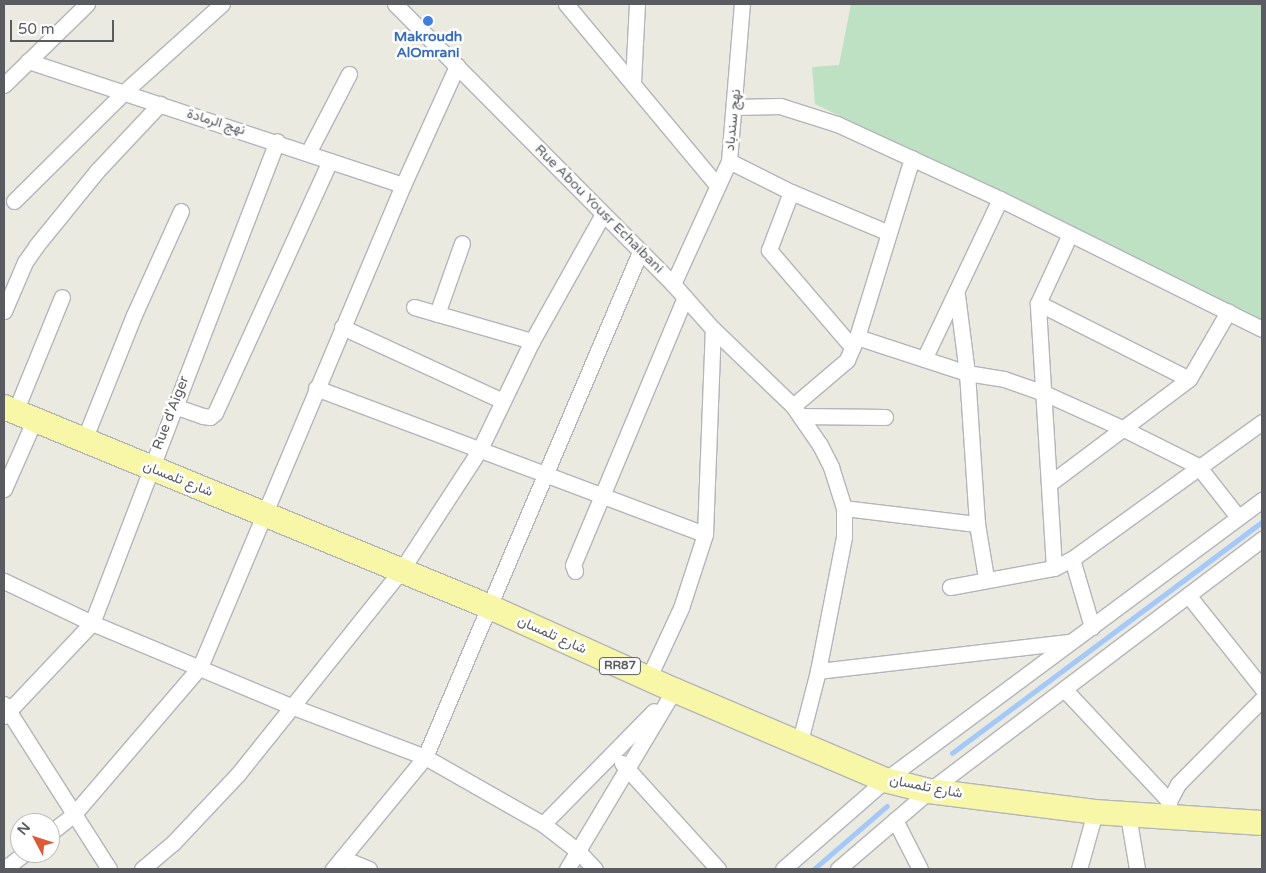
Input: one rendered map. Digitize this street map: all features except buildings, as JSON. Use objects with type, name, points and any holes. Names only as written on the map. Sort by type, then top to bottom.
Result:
[{"type":"main road","name":"شارع تلمسان","points":[[18,413],[265,513],[400,572],[490,607],[648,679],[800,741],[885,780],[929,791],[1095,812],[1128,815],[1168,809],[1262,823]]},
{"type":"street","points":[[4,84],[87,4]]},
{"type":"street","points":[[14,201],[123,92],[222,4]]},
{"type":"street","name":"Rue Abou Yousr Echaibani","points":[[395,4],[673,284],[713,330],[797,411],[831,466],[844,508],[844,537],[818,671],[800,741]]},
{"type":"street","points":[[566,4],[717,185]]},
{"type":"street","points":[[633,82],[637,4]]},
{"type":"street","name":"نهج سندباد","points":[[673,284],[729,161],[736,107],[742,4]]},
{"type":"street","name":"نهج الرمادة","points":[[28,61],[277,141],[403,185]]},
{"type":"street","points":[[60,826],[74,815],[200,667],[316,388],[456,66]]},
{"type":"street","points":[[308,153],[349,74]]},
{"type":"street","points":[[4,311],[25,262],[36,246],[96,171],[160,104]]},
{"type":"street","points":[[736,107],[780,106],[801,111],[912,158],[1000,199],[1262,329]]},
{"type":"street","name":"Rue d'Aiger","points":[[5,711],[92,623],[277,141]]},
{"type":"street","points":[[797,411],[839,370],[855,342],[912,158]]},
{"type":"street","points":[[174,406],[210,418],[215,413],[330,161]]},
{"type":"street","points":[[729,161],[791,192],[889,233]]},
{"type":"street","points":[[791,192],[769,250],[855,342],[925,357],[967,373],[1004,379],[1044,393],[1122,428],[1198,466],[1238,518]]},
{"type":"street","points":[[925,357],[957,295],[1000,199]]},
{"type":"street","points":[[84,440],[134,315],[181,211]]},
{"type":"street","points":[[142,869],[173,843],[238,774],[400,572],[479,451],[532,341],[603,214]]},
{"type":"street","points":[[1054,568],[1038,302],[1070,234]]},
{"type":"street","points":[[437,314],[462,242]]},
{"type":"street","points":[[369,869],[338,864],[425,756],[640,252]]},
{"type":"street","points":[[957,295],[967,373],[977,524],[986,578]]},
{"type":"street","points":[[4,489],[18,413],[62,297]]},
{"type":"street","points":[[575,571],[572,565],[685,297]]},
{"type":"street","points":[[1038,302],[1189,379]]},
{"type":"street","points":[[414,307],[532,341]]},
{"type":"street","points":[[1049,484],[1189,379],[1228,312]]},
{"type":"street","points":[[342,327],[503,401]]},
{"type":"street","points":[[648,679],[681,608],[705,534],[713,330]]},
{"type":"street","points":[[316,388],[479,451],[545,472],[705,534]]},
{"type":"street","points":[[797,411],[885,417]]},
{"type":"street","points":[[950,587],[986,578],[1054,568],[1072,559],[1198,466],[1262,422]]},
{"type":"street","points":[[783,869],[885,780],[1262,500]]},
{"type":"street","points":[[844,508],[977,524]]},
{"type":"street","points":[[838,869],[929,791],[1262,539]]},
{"type":"street","points":[[1072,559],[1092,627]]},
{"type":"street","points":[[4,581],[92,623],[292,707],[425,756],[543,824],[579,852],[596,869]]},
{"type":"street","points":[[1188,596],[1262,688]]},
{"type":"street","points":[[818,671],[1069,642]]},
{"type":"street","points":[[1064,689],[1168,809],[1191,769],[1262,699]]},
{"type":"street","points":[[543,824],[613,755],[674,690]]},
{"type":"street","points":[[567,869],[579,852],[674,690]]},
{"type":"street","points":[[5,711],[109,869]]},
{"type":"street","points":[[613,755],[628,768],[718,869]]},
{"type":"street","points":[[1079,869],[1095,812]]},
{"type":"street","points":[[1128,815],[1137,869]]},
{"type":"street","points":[[895,820],[920,869]]},
{"type":"green space","points":[[851,4],[1262,4],[1262,322],[815,104],[812,67],[839,65]]},
{"type":"waterway","points":[[952,753],[1262,522]]},
{"type":"waterway","points":[[814,869],[887,806]]},
{"type":"place","name":"Makroudh AlOmrani","points":[[428,21]]}]
